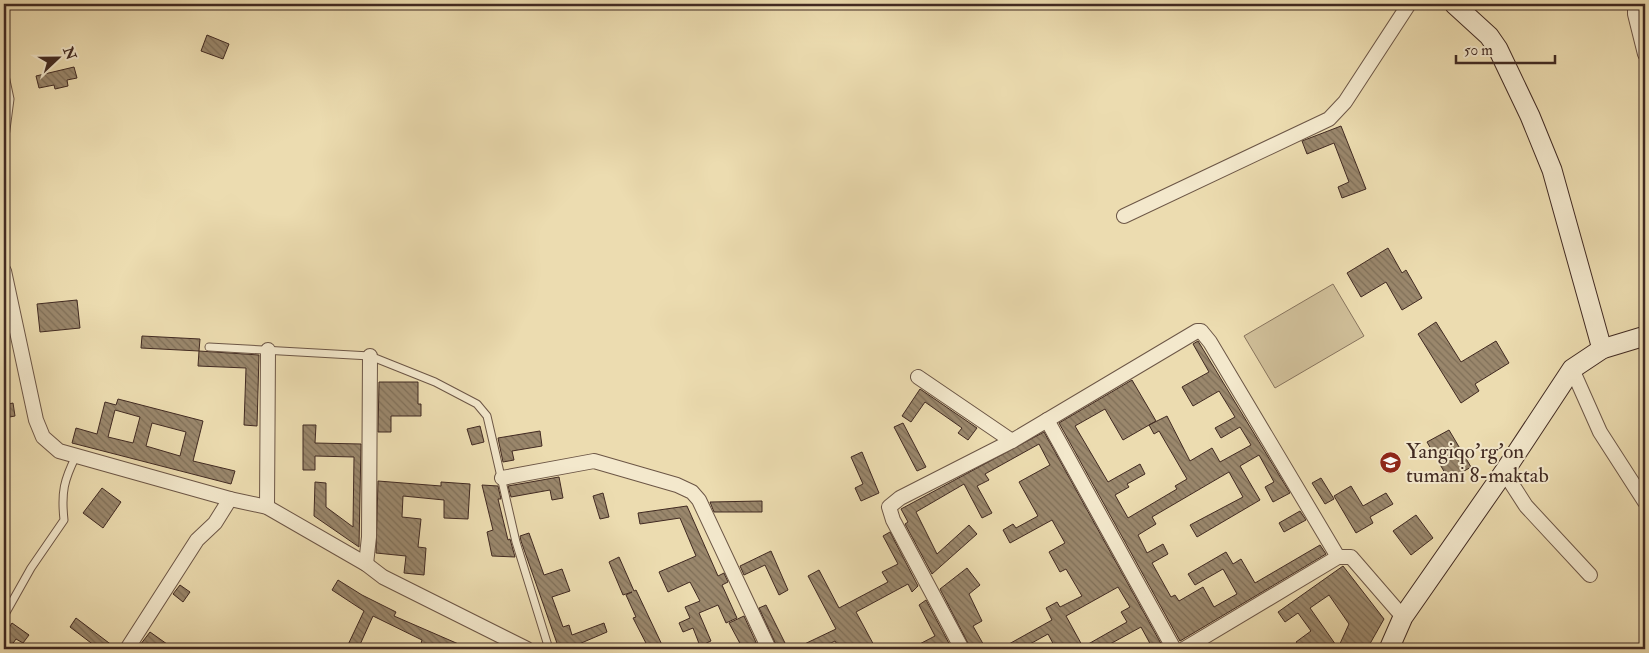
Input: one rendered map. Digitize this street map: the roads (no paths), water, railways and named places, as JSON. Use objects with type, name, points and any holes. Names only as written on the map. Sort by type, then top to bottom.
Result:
[{"type":"main road","points":[[1454,4],[1489,36],[1498,49],[1530,116],[1552,170],[1602,349]]},
{"type":"main road","points":[[1389,649],[1403,618],[1504,472],[1572,369],[1602,349],[1645,336]]},
{"type":"street","points":[[1124,216],[1329,119],[1345,102],[1409,4]]},
{"type":"street","points":[[1635,4],[1635,14],[1645,54]]},
{"type":"street","points":[[4,271],[36,420],[43,437],[59,451],[230,499],[267,507],[366,564],[383,577],[527,649]]},
{"type":"street","points":[[962,649],[893,520],[889,507],[900,498],[1012,441],[1188,335],[1201,331],[1213,347],[1338,557]]},
{"type":"street","points":[[267,507],[268,350]]},
{"type":"street","points":[[366,564],[369,536],[370,356]]},
{"type":"street","points":[[1572,369],[1600,432],[1645,502]]},
{"type":"street","points":[[918,378],[1012,441]]},
{"type":"street","points":[[1047,420],[1174,649]]},
{"type":"street","points":[[502,478],[594,461],[677,485],[692,492],[698,500],[769,649]]},
{"type":"street","points":[[1504,472],[1526,506],[1590,575]]},
{"type":"street","points":[[127,649],[198,540],[215,523],[230,499]]},
{"type":"street","points":[[1184,649],[1338,557],[1351,557],[1403,618]]},
{"type":"lane","points":[[4,71],[10,99],[4,145]]},
{"type":"lane","points":[[210,347],[370,356],[435,382],[478,404],[487,416],[516,542],[549,649]]},
{"type":"lane","points":[[4,616],[32,568],[64,520],[62,494],[66,477],[76,456]]},
{"type":"place","name":"Yangiqo’rg’on tumani 8-maktab","points":[[1390,463]]}]
